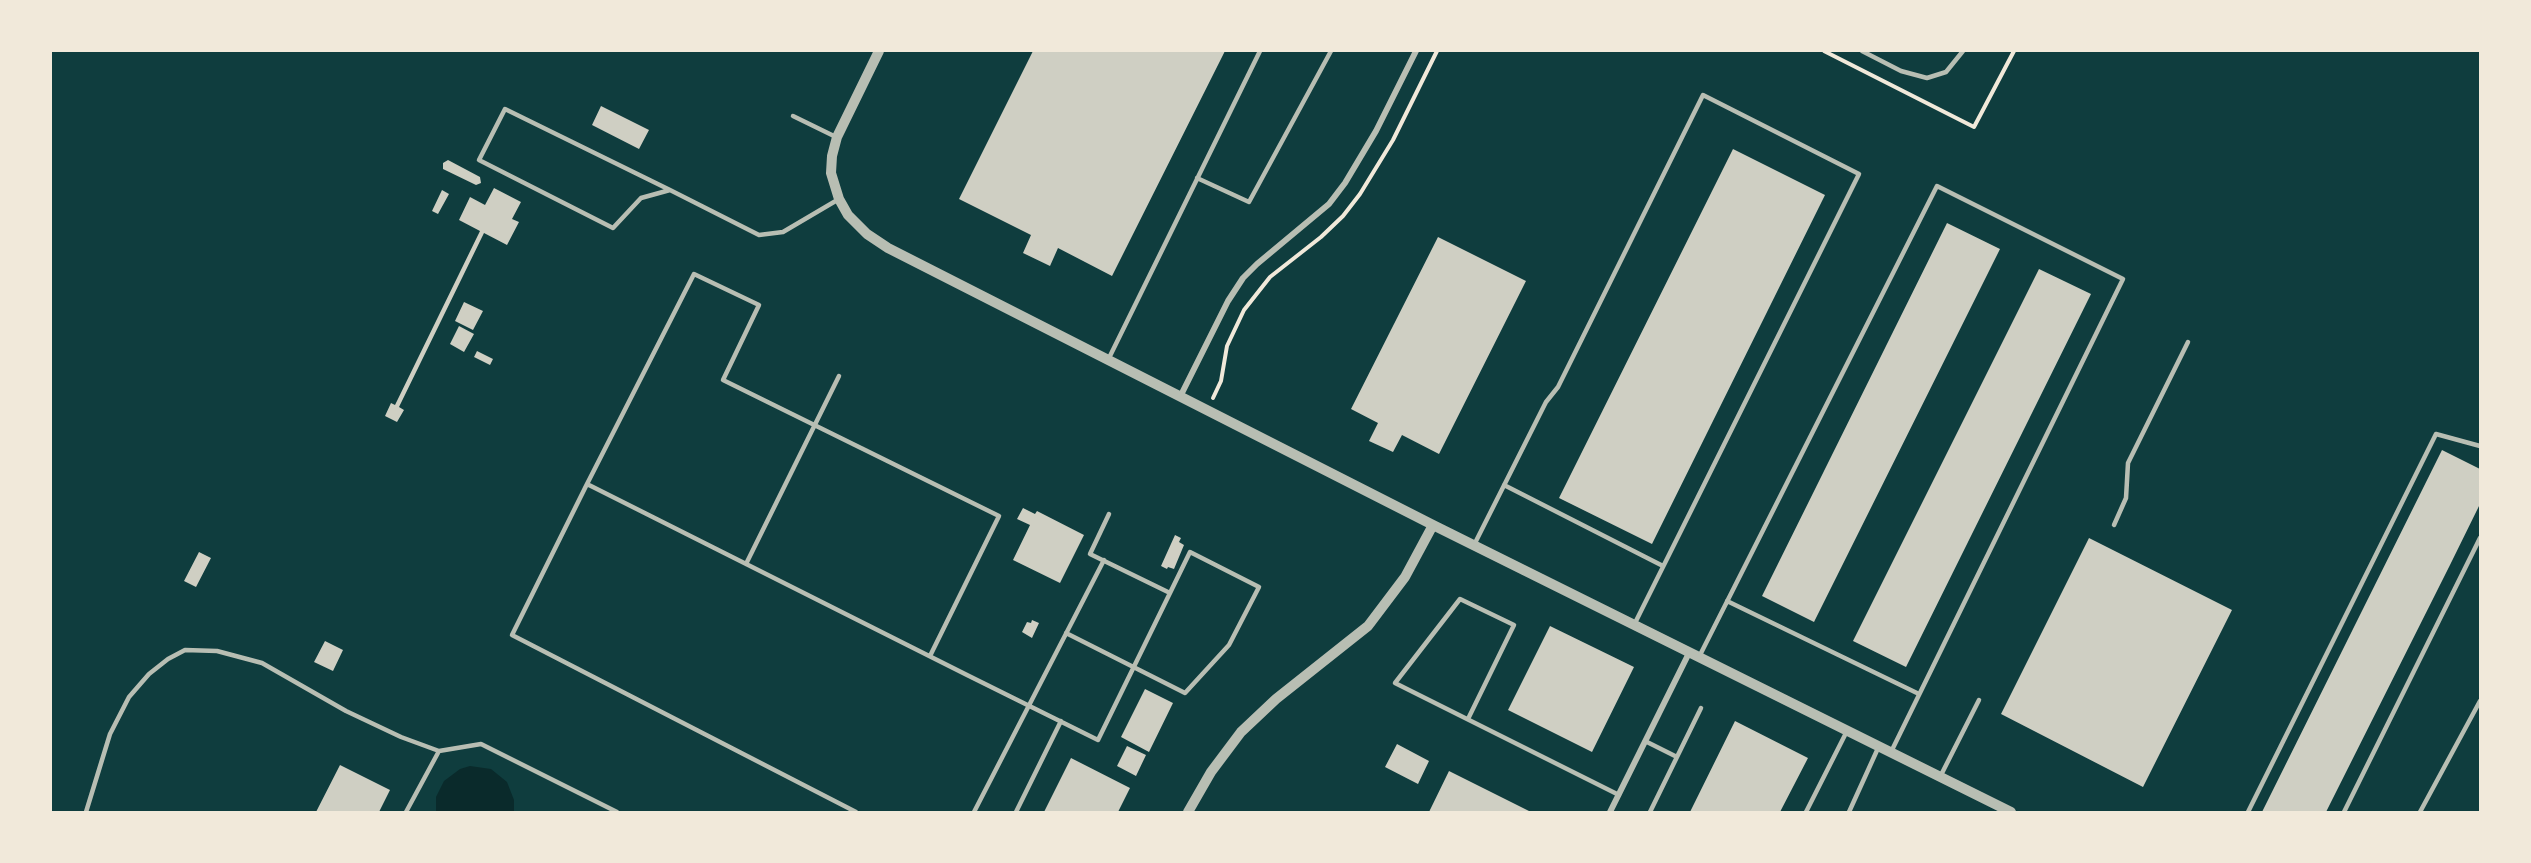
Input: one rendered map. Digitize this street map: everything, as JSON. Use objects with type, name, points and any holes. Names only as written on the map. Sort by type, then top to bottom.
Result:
[{"type":"street","points":[[879,51],[837,137],[832,156],[831,173],[839,200],[855,224],[896,254],[2004,810]]},
{"type":"street","points":[[1180,397],[1221,314],[1243,278],[1322,210],[1345,183],[1376,131],[1416,51]]},
{"type":"street","points":[[1188,812],[1211,772],[1241,732],[1276,699],[1368,626],[1405,577],[1433,525]]},
{"type":"street","points":[[1610,812],[1645,741],[1694,655]]},
{"type":"lane","points":[[1108,361],[1260,51]]},
{"type":"lane","points":[[1197,178],[1249,202],[1331,51]]},
{"type":"lane","points":[[1862,51],[1901,70],[1926,78],[1946,72],[1963,51]]},
{"type":"lane","points":[[1474,545],[1546,402],[1558,387],[1703,95],[1859,174],[1634,625]]},
{"type":"lane","points":[[670,190],[641,198],[613,228],[479,160],[505,109],[670,190],[759,235],[783,232],[839,200]]},
{"type":"lane","points":[[793,116],[837,137]]},
{"type":"lane","points":[[1694,655],[1727,601],[1937,186],[2123,279],[1891,752]]},
{"type":"lane","points":[[856,812],[512,635],[586,484],[694,274],[759,304],[723,380],[999,516],[930,656]]},
{"type":"lane","points":[[2114,525],[2126,498],[2128,463],[2188,342]]},
{"type":"lane","points":[[746,564],[839,376]]},
{"type":"lane","points":[[2248,812],[2436,434],[2480,446]]},
{"type":"lane","points":[[586,484],[1098,740],[1134,667],[1170,592],[1190,552],[1259,587],[1229,645],[1185,693],[1134,667],[1066,633]]},
{"type":"lane","points":[[1504,485],[1663,566]]},
{"type":"lane","points":[[1109,514],[1090,554],[1170,592]]},
{"type":"lane","points":[[2344,812],[2480,538]]},
{"type":"lane","points":[[974,812],[1104,560]]},
{"type":"lane","points":[[1468,719],[1514,626],[1460,599],[1395,683],[1619,795]]},
{"type":"lane","points":[[1727,601],[1919,694]]},
{"type":"lane","points":[[86,812],[110,734],[129,697],[149,674],[168,658],[185,650],[217,651],[262,663],[346,711],[401,737],[439,751],[481,744],[617,812]]},
{"type":"lane","points":[[1940,777],[1979,700]]},
{"type":"lane","points":[[2420,812],[2480,701]]},
{"type":"lane","points":[[1650,812],[1701,708]]},
{"type":"lane","points":[[1016,812],[1061,721]]},
{"type":"lane","points":[[1806,812],[1847,731]]},
{"type":"lane","points":[[1645,741],[1677,757]]},
{"type":"lane","points":[[1850,812],[1879,746]]},
{"type":"lane","points":[[406,812],[439,751]]},
{"type":"path","points":[[1824,51],[1974,127],[2014,51]]},
{"type":"water","points":[[470,766],[491,769],[507,782],[514,800],[514,812],[436,812],[436,797],[444,781],[460,769]]},
{"type":"building","points":[[1033,51],[1225,51],[1112,276],[1058,248],[1050,266],[1023,253],[1031,235],[959,199]]},
{"type":"building","points":[[601,106],[649,130],[639,149],[592,125]]},
{"type":"building","points":[[1733,149],[1825,195],[1652,544],[1559,498]]},
{"type":"building","points":[[448,160],[480,177],[481,183],[476,185],[443,169],[443,163]]},
{"type":"building","points":[[494,188],[521,202],[512,219],[519,222],[507,245],[484,233],[399,407],[404,410],[397,422],[385,416],[391,403],[395,405],[480,231],[459,220],[470,197],[485,205]]},
{"type":"building","points":[[442,190],[449,194],[438,214],[432,211]]},
{"type":"building","points":[[1947,223],[2000,249],[1814,622],[1762,596]]},
{"type":"building","points":[[1438,237],[1526,281],[1439,454],[1402,435],[1393,452],[1369,441],[1378,423],[1351,409]]},
{"type":"building","points":[[2039,269],[2091,294],[1906,667],[1853,641]]},
{"type":"building","points":[[464,302],[483,311],[473,330],[455,321]]},
{"type":"building","points":[[459,326],[474,334],[464,352],[450,344]]},
{"type":"building","points":[[477,351],[493,359],[490,365],[474,357]]},
{"type":"building","points":[[2442,450],[2480,469],[2480,504],[2449,567],[2326,812],[2262,812]]},
{"type":"building","points":[[1023,508],[1035,514],[1037,511],[1084,535],[1060,583],[1013,560],[1030,525],[1017,519]]},
{"type":"building","points":[[1175,535],[1181,538],[1179,542],[1184,545],[1174,569],[1168,567],[1167,569],[1161,566]]},
{"type":"building","points":[[2089,538],[2232,610],[2143,787],[2001,714]]},
{"type":"building","points":[[199,552],[211,558],[196,587],[184,581]]},
{"type":"building","points":[[1032,620],[1039,623],[1032,638],[1022,632],[1027,622],[1031,623]]},
{"type":"building","points":[[1550,626],[1634,667],[1592,752],[1508,710]]},
{"type":"building","points":[[325,641],[343,650],[333,671],[314,662]]},
{"type":"building","points":[[1145,689],[1173,703],[1149,752],[1121,737]]},
{"type":"building","points":[[1735,721],[1808,758],[1780,812],[1690,812]]},
{"type":"building","points":[[1397,744],[1429,761],[1418,784],[1385,767]]},
{"type":"building","points":[[1127,746],[1146,755],[1136,776],[1117,766]]},
{"type":"building","points":[[1071,758],[1130,788],[1118,812],[1044,812]]},
{"type":"building","points":[[340,765],[390,790],[379,812],[316,812]]},
{"type":"building","points":[[1449,771],[1531,812],[1429,812]]}]
